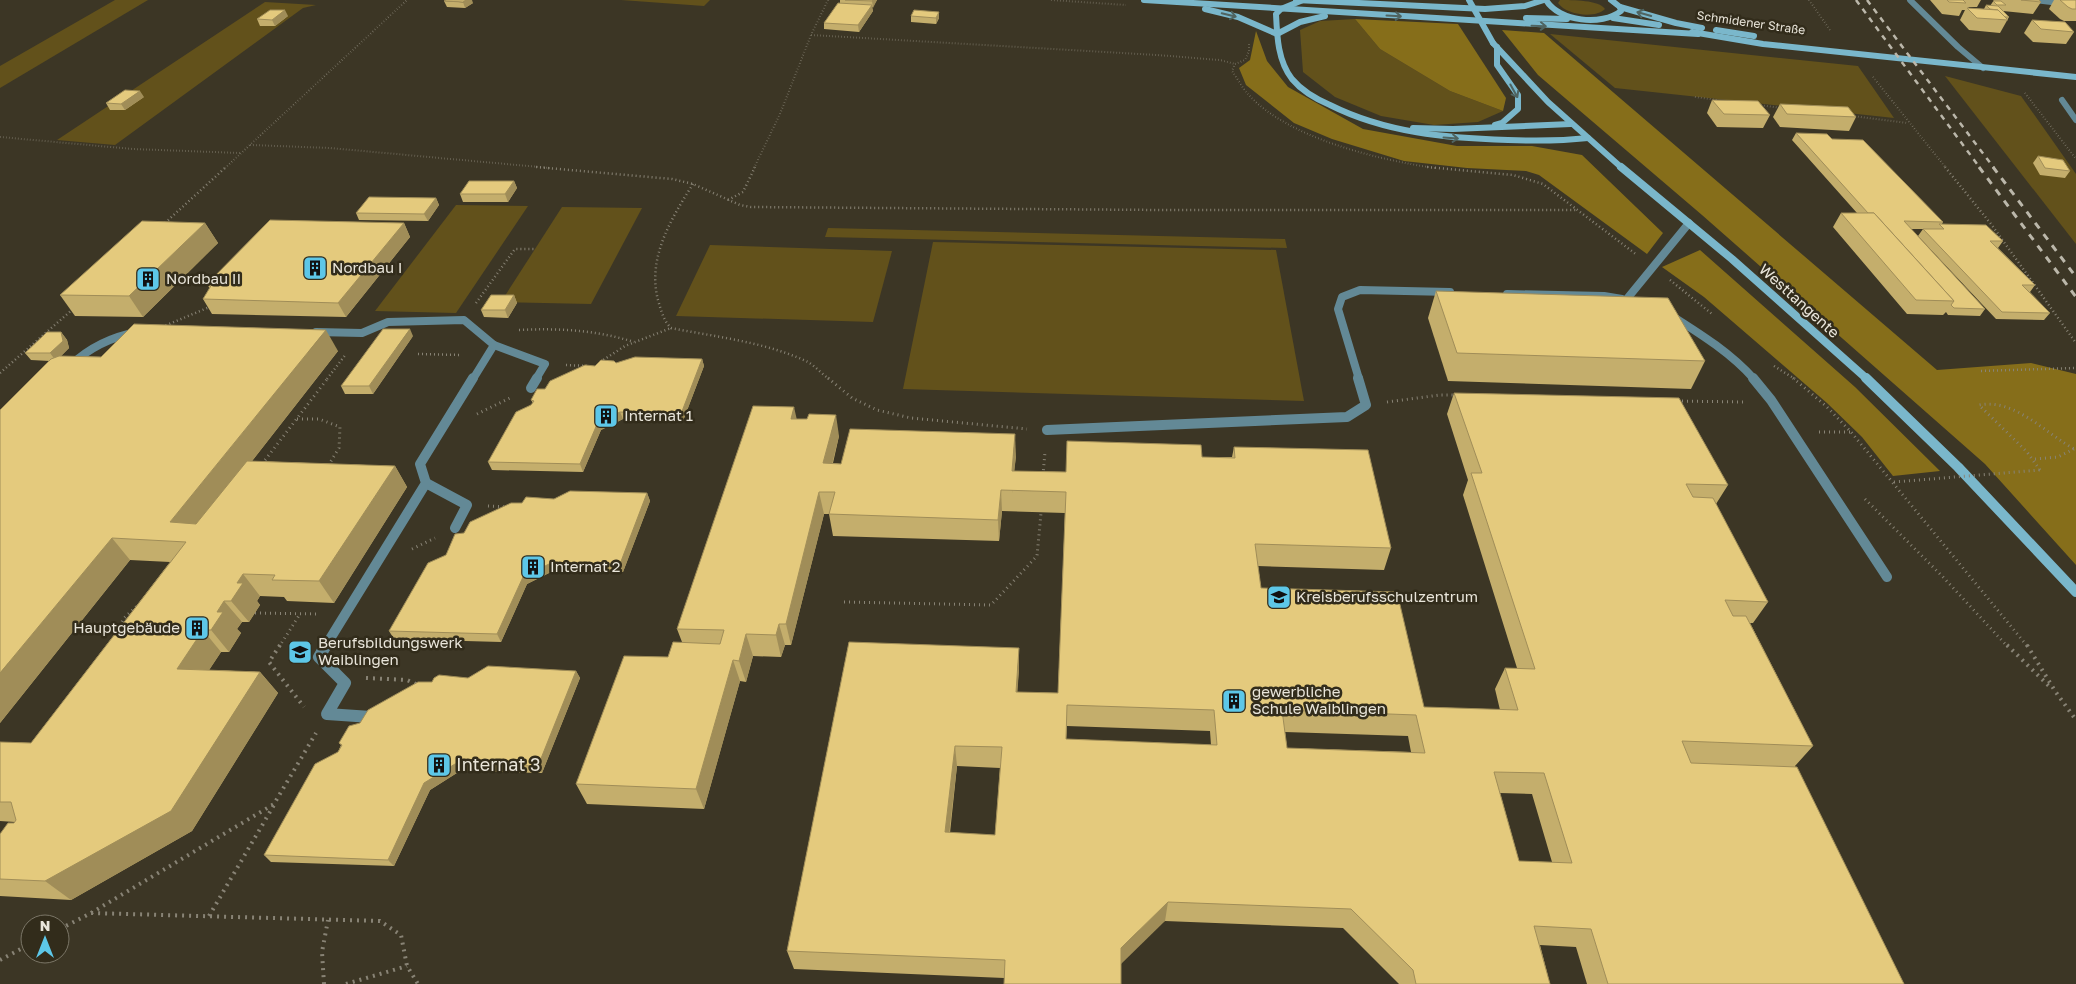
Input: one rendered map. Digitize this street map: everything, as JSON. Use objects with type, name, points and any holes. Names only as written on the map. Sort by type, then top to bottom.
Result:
[{"type":"main road","name":"Schmidener Straße","points":[[1144,0],[1490,21],[1526,25],[1639,29],[2076,77]]},
{"type":"main road","name":"Schmidener Straße","points":[[1294,0],[1485,9],[1525,6],[1545,0]]},
{"type":"main road","name":"Schmidener Straße","points":[[1281,9],[1303,0]]},
{"type":"main road","points":[[1469,0],[1495,45],[1497,65],[1518,95],[1518,109],[1502,123],[1479,128]]},
{"type":"main road","points":[[1545,0],[1551,8],[1581,19]]},
{"type":"main road","name":"Schmidener Straße","points":[[1612,0],[1620,6],[1676,23],[1829,46],[1881,56]]},
{"type":"main road","name":"Schmidener Straße","points":[[1164,1],[1238,17],[1277,34]]},
{"type":"main road","points":[[1613,18],[1621,11],[1620,6]]},
{"type":"main road","points":[[1281,9],[1276,14],[1277,34],[1280,57],[1288,75],[1305,92],[1336,109],[1399,130],[1450,139],[1535,141],[1588,138]]},
{"type":"main road","points":[[1277,34],[1290,26],[1306,20],[1345,13]]},
{"type":"main road","name":"Schmidener Straße","points":[[1490,21],[1515,18],[1613,18],[1647,22],[1698,34]]},
{"type":"main road","name":"Westtangente","points":[[1495,45],[1510,63],[1571,124],[1689,223],[1864,376],[1918,428],[2076,592]]},
{"type":"main road","points":[[1369,121],[1438,130],[1571,124]]},
{"type":"street","points":[[1910,0],[1958,48],[1983,68]]},
{"type":"street","points":[[2035,0],[2076,5]]},
{"type":"street","points":[[2062,100],[2076,120]]},
{"type":"street","points":[[1501,294],[1604,296],[1630,301],[1689,223]]},
{"type":"street","points":[[1047,430],[1347,417],[1366,405],[1338,310],[1342,297],[1360,290],[1464,292]]},
{"type":"street","points":[[1660,310],[1676,317],[1712,341],[1745,369],[1771,400],[1887,577]]},
{"type":"street","points":[[302,332],[362,333],[388,322],[464,320],[494,345],[545,364],[531,388]]},
{"type":"street","points":[[63,372],[84,352],[119,335],[155,330]]},
{"type":"street","points":[[455,528],[467,505],[426,483],[420,464],[494,345]]},
{"type":"street","points":[[371,716],[327,714],[345,683],[319,657],[426,483]]},
{"type":"path","points":[[160,228],[407,0]]},
{"type":"path","points":[[728,200],[743,192],[780,114],[811,35],[828,0]]},
{"type":"path","points":[[1809,0],[1831,31]]},
{"type":"path","points":[[811,35],[1157,55],[1220,60],[1235,64]]},
{"type":"path","points":[[1873,77],[1991,224],[2076,343]]},
{"type":"path","points":[[2024,93],[2050,122],[2056,137],[2076,159]]},
{"type":"path","points":[[1695,98],[1724,101]]},
{"type":"path","points":[[1754,104],[1783,108]]},
{"type":"path","points":[[1850,116],[1909,123]]},
{"type":"path","points":[[0,137],[133,149],[240,154]]},
{"type":"path","points":[[250,145],[330,148],[672,179],[693,184],[740,205],[750,207],[1576,210]]},
{"type":"path","points":[[693,184],[666,230],[656,258],[655,295],[665,323],[671,328],[761,346],[809,363],[852,398],[878,410],[911,418],[1047,430],[1043,484]]},
{"type":"path","points":[[464,320],[515,249],[535,249]]},
{"type":"path","points":[[155,330],[219,302]]},
{"type":"path","points":[[0,373],[73,308]]},
{"type":"path","points":[[545,364],[595,366],[609,354],[671,328]]},
{"type":"path","points":[[485,337],[506,331],[560,329],[615,335],[634,342]]},
{"type":"path","points":[[259,469],[362,333]]},
{"type":"path","points":[[418,354],[488,355]]},
{"type":"path","points":[[1980,371],[2076,368]]},
{"type":"path","points":[[474,416],[531,388]]},
{"type":"path","points":[[1366,405],[1440,395],[1459,395]]},
{"type":"path","points":[[1676,401],[1735,402]]},
{"type":"path","points":[[2075,449],[2009,408],[1994,402],[1985,402],[1978,405],[1986,415],[2035,459],[2040,470],[1894,482],[2026,643],[2054,691],[2076,720]]},
{"type":"path","points":[[296,419],[312,417],[328,420],[340,427],[342,439],[339,452],[324,472]]},
{"type":"path","points":[[1820,440],[1815,432],[1851,432]]},
{"type":"path","points":[[2035,459],[2058,457],[2075,449]]},
{"type":"path","points":[[1861,495],[1943,577],[2006,645],[2054,691]]},
{"type":"path","points":[[467,505],[516,507]]},
{"type":"path","points":[[844,602],[991,604],[1037,556],[1042,512]]},
{"type":"path","points":[[113,644],[118,626],[140,604]]},
{"type":"path","points":[[255,612],[318,614]]},
{"type":"path","points":[[300,614],[270,662],[306,709]]},
{"type":"path","points":[[370,677],[407,680],[424,686],[416,691]]},
{"type":"path","points":[[209,916],[327,714]]},
{"type":"path","points":[[70,924],[274,804]]},
{"type":"path","points":[[91,913],[380,921],[401,935],[408,966],[418,984]]},
{"type":"path","points":[[324,984],[322,952],[328,920]]},
{"type":"path","points":[[0,960],[20,949]]},
{"type":"path","points":[[346,984],[352,980],[408,966]]},
{"type":"shaded area","points":[[115,0],[148,0],[0,88],[0,66]]},
{"type":"shaded area","points":[[621,0],[710,0],[704,6]]},
{"type":"shaded area","points":[[1560,0],[1592,2],[1605,9],[1588,15],[1574,13],[1562,7],[1558,3]]},
{"type":"shaded area","points":[[265,2],[316,5],[303,8],[115,145],[57,140]]},
{"type":"shaded area","points":[[1355,19],[1380,49],[1450,91],[1503,111],[1478,122],[1434,125],[1381,116],[1335,97],[1303,72],[1300,30],[1320,21]]},
{"type":"shaded area","points":[[1355,19],[1458,24],[1506,98],[1503,111],[1450,91],[1380,49]]},
{"type":"shaded area","points":[[1502,30],[1544,33],[1937,370],[2031,363],[2076,374],[2076,565],[1985,464],[1702,215],[1538,75]]},
{"type":"shaded area","points":[[1256,31],[1267,61],[1288,87],[1363,129],[1457,146],[1532,146],[1582,155],[1663,233],[1647,254],[1539,175],[1526,171],[1467,168],[1404,161],[1332,139],[1294,123],[1246,85],[1239,68],[1250,60]]},
{"type":"shaded area","points":[[1550,34],[1858,66],[1894,118],[1615,88]]},
{"type":"shaded area","points":[[1945,76],[2021,96],[2076,174],[2076,244]]},
{"type":"shaded area","points":[[456,205],[528,206],[456,313],[375,311]]},
{"type":"shaded area","points":[[562,207],[642,208],[591,304],[501,302]]},
{"type":"shaded area","points":[[828,228],[1285,239],[1287,248],[825,237]]},
{"type":"shaded area","points":[[933,242],[1276,250],[1304,401],[903,389]]},
{"type":"shaded area","points":[[710,245],[892,251],[873,322],[676,316]]},
{"type":"shaded area","points":[[1700,250],[1855,387],[1940,471],[1893,476],[1862,437],[1827,403],[1704,297],[1662,267]]},
{"type":"building","points":[[466,0],[463,2],[444,1]]},
{"type":"building","points":[[1947,0],[1963,0],[1966,3],[1949,2]]},
{"type":"building","points":[[2021,0],[2039,0],[2041,2]]},
{"type":"building","points":[[2060,0],[2076,0],[2076,9],[2068,7]]},
{"type":"building","points":[[1993,1],[2001,1],[2006,5],[1997,5]]},
{"type":"building","points":[[838,3],[872,5],[858,25],[824,23]]},
{"type":"building","points":[[1986,5],[1998,6],[2009,17],[2005,17],[1998,10],[1990,9]]},
{"type":"building","points":[[1967,8],[1998,10],[2008,20],[1977,18]]},
{"type":"building","points":[[270,10],[285,10],[272,20],[257,19]]},
{"type":"building","points":[[914,10],[939,12],[936,18],[911,16]]},
{"type":"building","points":[[2032,20],[2065,22],[2074,32],[2041,29]]},
{"type":"building","points":[[125,90],[140,91],[121,104],[106,103]]},
{"type":"building","points":[[1712,100],[1758,101],[1770,115],[1724,114]]},
{"type":"building","points":[[1780,104],[1848,107],[1856,117],[1787,114]]},
{"type":"building","points":[[1796,133],[1827,134],[1832,139],[1863,140],[1943,222],[1904,221],[1985,309],[1954,308],[1951,305],[1954,301],[1874,213],[1868,213]]},
{"type":"building","points":[[2038,156],[2063,160],[2070,171],[2045,168]]},
{"type":"building","points":[[469,181],[514,181],[505,194],[460,194]]},
{"type":"building","points":[[369,197],[436,198],[424,214],[356,213]]},
{"type":"building","points":[[1841,213],[1874,213],[1954,301],[1916,300]]},
{"type":"building","name":"Nordbau I","points":[[270,220],[404,223],[338,303],[203,299],[212,284],[207,284]]},
{"type":"building","points":[[142,221],[205,223],[129,296],[60,295]]},
{"type":"building","points":[[1939,224],[1986,225],[2003,241],[1990,241],[2035,285],[2022,285],[2050,313],[2002,312],[1923,229],[1944,229]]},
{"type":"building","points":[[1436,291],[1668,298],[1705,361],[1457,353]]},
{"type":"building","points":[[491,295],[514,295],[505,310],[481,310]]},
{"type":"building","name":"Hauptgebäude","points":[[134,324],[326,330],[170,522],[196,524],[247,461],[395,466],[319,581],[272,580],[275,575],[243,574],[237,583],[243,583],[231,601],[224,601],[217,612],[223,612],[211,630],[203,630],[177,669],[260,672],[171,811],[45,881],[0,879],[0,834],[8,823],[14,823],[16,820],[11,802],[0,802],[0,742],[31,743],[186,542],[112,538],[0,673],[0,410],[51,359],[59,356],[101,357]]},
{"type":"building","points":[[383,329],[410,329],[369,386],[341,386]]},
{"type":"building","points":[[47,332],[61,332],[63,341],[50,353],[25,353]]},
{"type":"building","name":"Internat 1","points":[[635,357],[702,359],[681,414],[620,412],[598,422],[580,464],[488,462],[516,412],[531,405],[534,401],[531,400],[537,389],[545,389],[550,381],[585,365],[595,366],[601,360],[614,361],[616,363]]},
{"type":"building","name":"gewerbliche Schule Waiblingen","points":[[1454,393],[1679,398],[1728,485],[1686,484],[1693,497],[1713,498],[1768,602],[1725,600],[1733,616],[1746,616],[1813,746],[1682,741],[1691,763],[1797,767],[1904,984],[1608,984],[1591,929],[1534,926],[1550,984],[1416,984],[1413,970],[1351,909],[1168,902],[1121,948],[1121,984],[1004,984],[1005,960],[787,951],[849,642],[1019,648],[1016,692],[1058,693],[1066,492],[1001,490],[998,520],[829,514],[835,492],[819,492],[786,624],[779,624],[776,635],[746,634],[739,661],[733,660],[696,789],[576,784],[624,656],[668,657],[673,642],[720,644],[724,630],[677,629],[753,406],[794,407],[791,419],[807,419],[809,414],[836,415],[823,463],[841,464],[850,429],[1015,434],[1012,471],[1066,472],[1067,441],[1201,445],[1202,457],[1235,458],[1234,447],[1368,450],[1391,548],[1255,544],[1261,588],[1397,592],[1424,707],[1518,710],[1505,668],[1535,669],[1471,473],[1482,473]],"holes":[[[1067,705],[1214,710],[1217,745],[1066,739]],[[1282,710],[1416,715],[1425,753],[1287,748]],[[955,746],[1002,747],[995,835],[945,832]],[[1494,772],[1544,773],[1572,863],[1519,861]]]},
{"type":"building","name":"Internat 2","points":[[570,491],[647,493],[620,564],[549,564],[523,577],[497,634],[389,631],[428,563],[446,555],[455,534],[464,533],[470,522],[511,503],[522,503],[526,497],[554,499]]},
{"type":"building","name":"Internat 3","points":[[488,666],[576,671],[538,766],[455,764],[424,783],[388,860],[264,855],[315,764],[338,752],[342,745],[339,743],[349,726],[360,723],[368,710],[418,682],[432,682],[439,675],[468,678]]},
{"type":"railway","points":[[1856,0],[1980,168]]},
{"type":"railway","points":[[1867,0],[1994,168]]},
{"type":"railway","points":[[1979,167],[2076,297]]},
{"type":"railway","points":[[1993,167],[2076,277]]},
{"type":"place","name":"Nordbau I","points":[[315,268]]},
{"type":"place","name":"Nordbau II","points":[[148,279]]},
{"type":"place","name":"Internat 1","points":[[606,416]]},
{"type":"place","name":"Internat 2","points":[[533,567]]},
{"type":"place","name":"Kreisberufsschulzentrum","points":[[1279,597]]},
{"type":"place","name":"Hauptgebäude","points":[[197,628]]},
{"type":"place","name":"Berufsbildungswerk Waiblingen","points":[[300,652]]},
{"type":"place","name":"gewerbliche Schule Waiblingen","points":[[1234,701]]},
{"type":"place","name":"Internat 3","points":[[439,765]]}]
